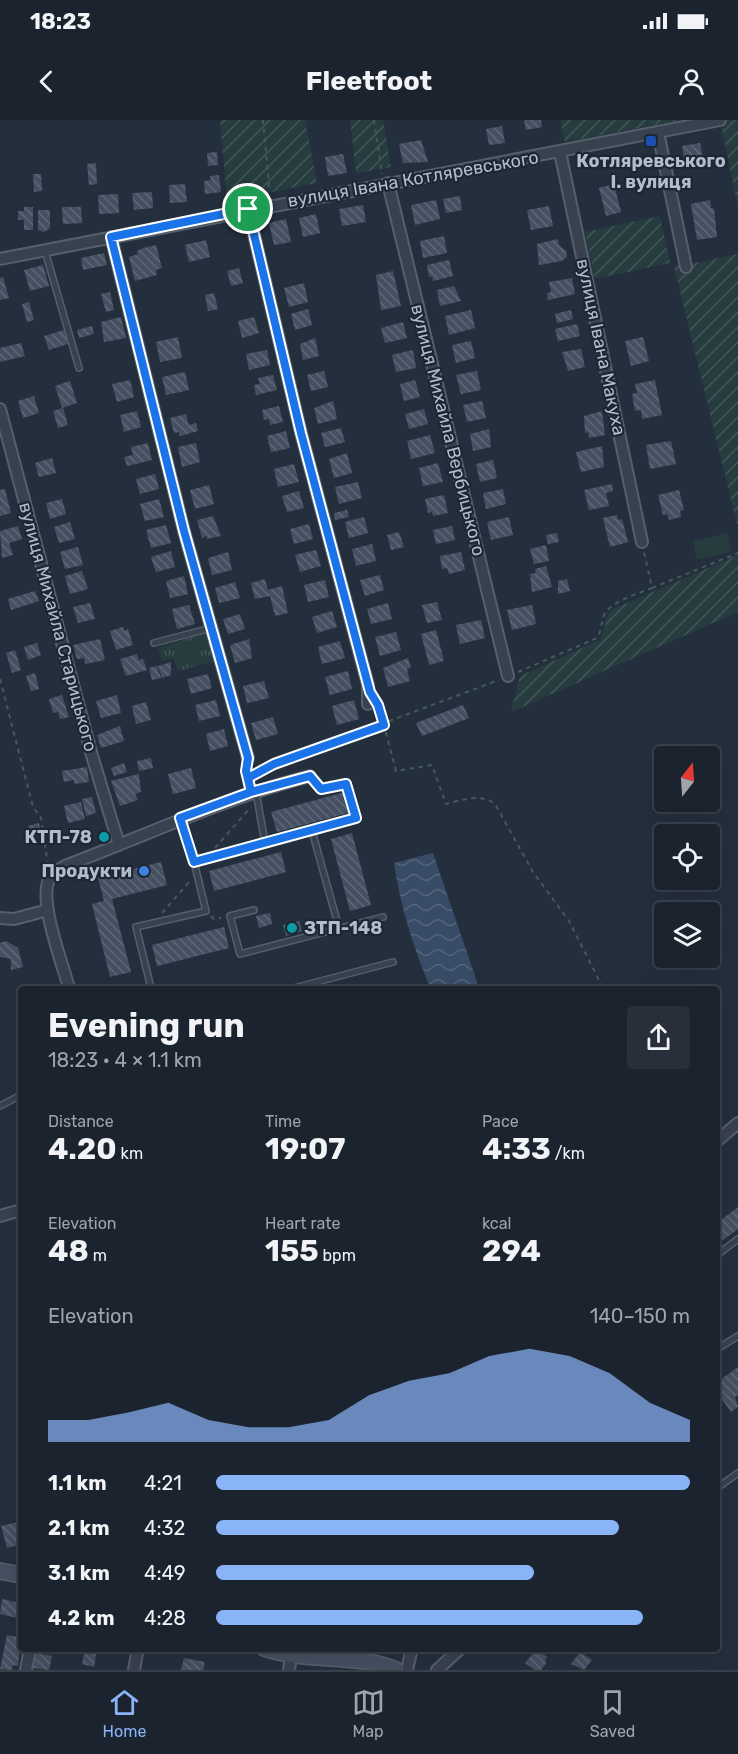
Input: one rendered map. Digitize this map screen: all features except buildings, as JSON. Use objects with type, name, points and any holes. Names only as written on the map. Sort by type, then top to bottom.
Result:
[{"type":"street","name":"вулиця Івана Котляревського","points":[[0,259],[248,209],[720,120]]},
{"type":"street","points":[[658,132],[686,267]]},
{"type":"street","name":"вулиця Івана Макуха","points":[[560,152],[642,542]]},
{"type":"street","name":"вулиця Михайла Вербицького","points":[[385,184],[508,676]]},
{"type":"street","points":[[248,209],[301,433],[369,698]]},
{"type":"street","points":[[111,237],[184,531],[213,627],[248,758]]},
{"type":"street","name":"вулиця Михайла Старицького","points":[[0,409],[91,752],[119,845]]},
{"type":"street","points":[[68,986],[48,910],[46,892],[50,877],[65,866],[180,818],[253,791],[310,776]]},
{"type":"street","points":[[0,919],[48,910]]},
{"type":"street","points":[[720,1138],[738,1123]]},
{"type":"street","points":[[0,1216],[18,1211]]},
{"type":"street","points":[[0,1571],[18,1574]]},
{"type":"street","points":[[26,1670],[29,1652]]},
{"type":"street","points":[[134,1670],[137,1652]]},
{"type":"street","points":[[271,1652],[290,1663],[373,1662],[396,1670]]},
{"type":"street","points":[[408,1670],[411,1652]]},
{"type":"street","points":[[437,1670],[457,1652]]},
{"type":"lane","points":[[45,249],[79,368]]},
{"type":"lane","points":[[154,643],[213,627]]},
{"type":"lane","points":[[253,791],[265,843]]},
{"type":"lane","points":[[151,986],[136,927],[206,911],[180,818]]},
{"type":"lane","points":[[194,862],[312,831],[339,928]]},
{"type":"lane","points":[[254,910],[230,916],[240,954],[383,916]]},
{"type":"lane","points":[[302,986],[393,962]]},
{"type":"lane","points":[[0,1106],[18,1097]]},
{"type":"lane","points":[[720,1253],[738,1239]]},
{"type":"lane","points":[[720,1347],[738,1336]]},
{"type":"lane","points":[[720,1486],[738,1473]]},
{"type":"path","points":[[263,120],[269,184],[266,206]]},
{"type":"path","points":[[374,120],[385,184]]},
{"type":"path","points":[[642,542],[652,588]]},
{"type":"path","points":[[248,778],[274,764],[384,725],[589,643],[597,638],[603,629],[604,616],[610,607],[738,553]]},
{"type":"path","points":[[0,679],[33,807],[41,818],[50,877]]},
{"type":"path","points":[[369,698],[378,705],[396,771],[432,765],[446,804],[471,798],[489,800],[495,804],[533,872],[568,921],[602,986]]},
{"type":"path","points":[[248,758],[248,778],[253,791]]},
{"type":"path","points":[[310,776],[321,789],[346,784],[356,818],[312,831]]},
{"type":"path","points":[[206,911],[214,920],[230,916]]},
{"type":"green space","points":[[220,120],[305,120],[317,183],[227,201]]},
{"type":"green space","points":[[350,120],[383,120],[391,167],[356,173]]},
{"type":"green space","points":[[560,120],[681,120],[565,142]]},
{"type":"green space","points":[[720,120],[738,120],[738,207]]},
{"type":"green space","points":[[660,216],[670,263],[595,279],[585,232]]},
{"type":"green space","points":[[738,254],[738,528],[674,267]]},
{"type":"green space","points":[[727,533],[731,552],[697,560],[693,541]]},
{"type":"green space","points":[[738,555],[738,612],[511,712],[520,676],[598,641],[611,610]]},
{"type":"green space","points":[[205,633],[209,635],[216,661],[178,671],[174,658],[162,661],[158,648]]},
{"type":"water","points":[[433,853],[478,986],[429,986],[404,911],[394,863]]},
{"type":"place","name":"Котляревського І. вулиця","points":[[651,141]]},
{"type":"place","name":"КТП-78","points":[[104,837]]},
{"type":"place","name":"Продукти","points":[[144,871]]},
{"type":"place","name":"ЗТП-148","points":[[292,928]]},
{"type":"route","points":[[248,209],[111,237],[184,531],[213,627],[248,758],[246,771],[251,792],[310,776],[321,789],[346,784],[356,818],[194,862],[180,818],[251,792],[248,778],[274,764],[384,725],[378,705],[370,692],[301,433],[248,209]]}]
